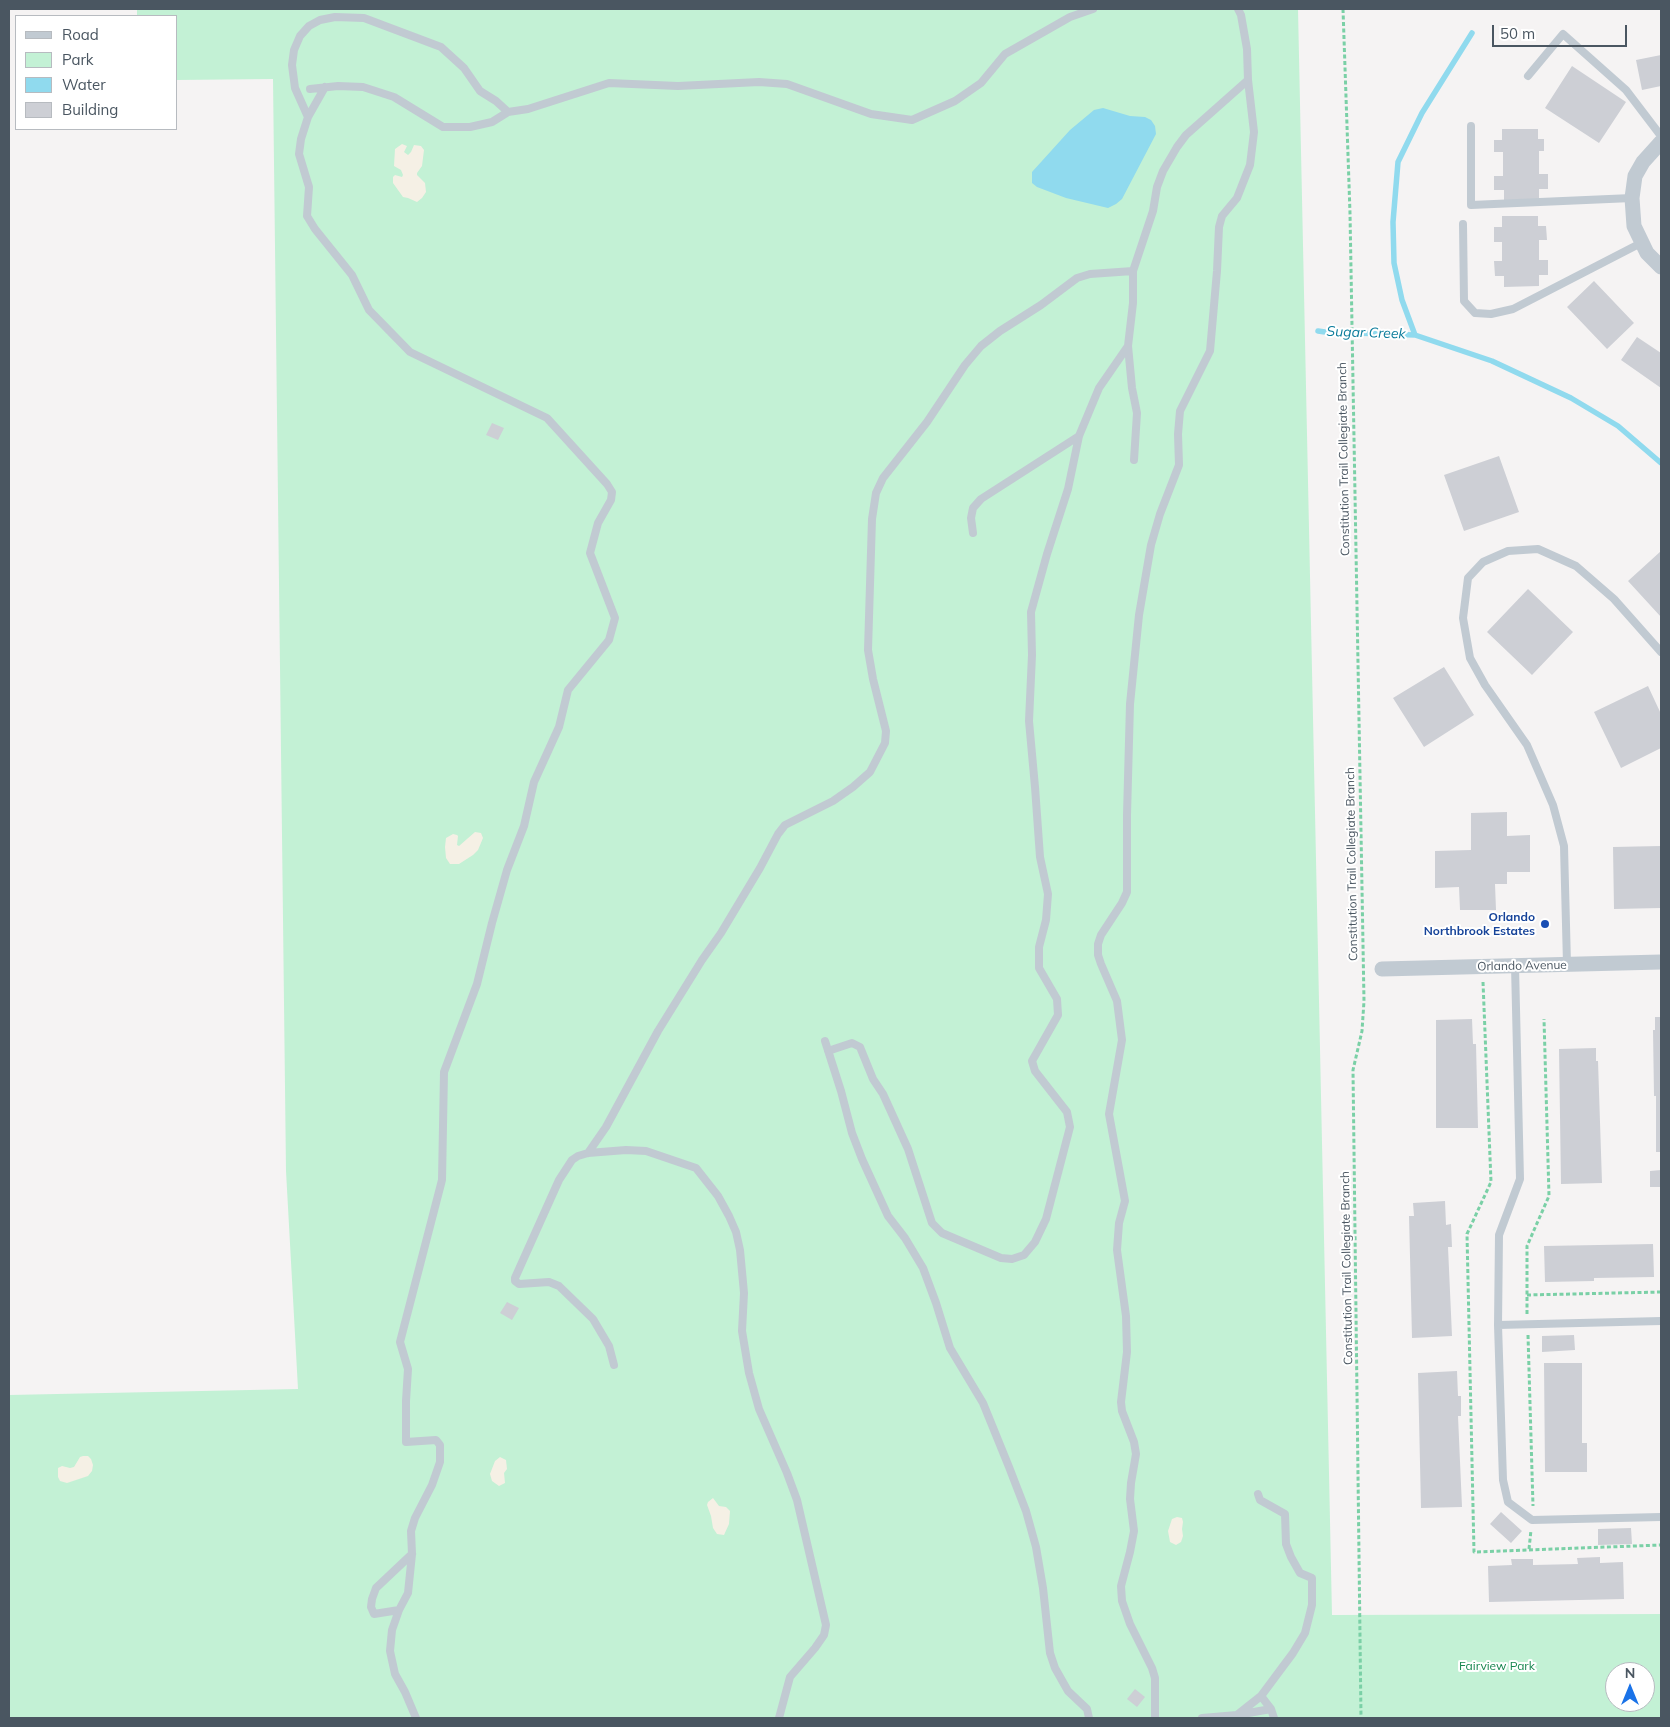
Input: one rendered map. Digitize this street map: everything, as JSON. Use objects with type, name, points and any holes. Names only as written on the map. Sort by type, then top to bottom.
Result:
[{"type":"street","points":[[1661,142],[1642,162],[1635,176],[1632,204],[1634,226],[1641,243],[1647,253],[1661,267]]},
{"type":"street","name":"Orlando Avenue","points":[[1382,969],[1661,962]]},
{"type":"lane","points":[[310,88],[363,87],[394,97],[443,127],[470,127],[492,122],[508,112],[528,109],[610,83],[678,86],[759,82],[787,84],[871,114],[912,120],[956,101],[981,83],[1005,54],[1070,17],[1093,9]]},
{"type":"lane","points":[[1155,1718],[1156,1678],[1130,1624],[1122,1601],[1121,1586],[1134,1531],[1130,1491],[1136,1454],[1134,1442],[1122,1411],[1121,1402],[1126,1358],[1126,1316],[1117,1250],[1125,1201],[1108,1114],[1122,1040],[1117,1001],[1098,955],[1098,944],[1127,892],[1130,704],[1139,616],[1151,545],[1160,514],[1179,465],[1178,434],[1180,411],[1210,351],[1218,271],[1219,227],[1222,216],[1237,198],[1250,165],[1254,132],[1248,80],[1247,48],[1241,15],[1238,9]]},
{"type":"lane","points":[[308,117],[295,88],[292,65],[294,50],[300,36],[309,26],[320,20],[335,17],[364,18],[441,47],[464,68],[480,91],[496,101],[508,112]]},
{"type":"lane","points":[[1528,76],[1562,34],[1626,90],[1661,136]]},
{"type":"lane","points":[[1134,460],[1137,413],[1132,388],[1128,346],[1133,303],[1133,271],[1138,262],[1146,236],[1157,187],[1163,171],[1177,147],[1200,121],[1248,80]]},
{"type":"lane","points":[[325,87],[308,117],[301,139],[299,154],[308,187],[307,216],[315,229],[352,274],[369,310],[410,352],[548,418],[612,492],[611,500],[598,523],[590,553],[615,618],[610,640],[568,690],[559,727],[534,782],[524,826],[507,870],[477,984],[444,1072],[442,1180],[400,1342],[408,1369],[406,1442],[436,1440],[440,1445],[440,1462],[432,1484],[415,1518],[412,1531],[408,1594],[399,1610],[392,1630],[390,1651],[395,1674],[416,1718]]},
{"type":"lane","points":[[1471,126],[1471,205],[1632,204]]},
{"type":"lane","points":[[1463,224],[1464,301],[1475,313],[1491,314],[1513,309],[1641,243]]},
{"type":"lane","points":[[588,1153],[631,1082],[642,1057],[702,960],[721,933],[778,834],[785,825],[833,802],[853,787],[870,772],[885,743],[886,731],[868,650],[872,519],[876,493],[883,478],[928,422],[965,365],[981,346],[1077,278],[1090,274],[1133,271]]},
{"type":"lane","points":[[828,1051],[852,1043],[860,1047],[873,1079],[883,1094],[908,1149],[932,1223],[942,1233],[1001,1258],[1012,1259],[1024,1255],[1035,1242],[1046,1219],[1070,1127],[1067,1112],[1034,1071],[1032,1061],[1058,1015],[1057,999],[1039,968],[1039,947],[1046,920],[1048,894],[1040,857],[1029,721],[1032,655],[1031,612],[1047,554],[1068,490],[1079,436],[1099,388],[1128,346]]},
{"type":"lane","points":[[973,533],[971,518],[973,508],[981,499],[1079,436]]},
{"type":"lane","points":[[1567,964],[1564,846],[1554,805],[1527,745],[1485,685],[1470,658],[1463,618],[1468,578],[1483,562],[1508,551],[1538,549],[1576,566],[1614,599],[1661,652]]},
{"type":"lane","points":[[1515,966],[1520,1179],[1498,1235],[1498,1325],[1503,1480],[1508,1502],[1532,1520],[1661,1517]]},
{"type":"lane","points":[[825,1041],[852,1133],[862,1159],[888,1216],[905,1238],[923,1268],[950,1348],[983,1403],[1010,1467],[1026,1511],[1036,1547],[1043,1588],[1050,1654],[1055,1668],[1068,1691],[1087,1709],[1089,1718]]},
{"type":"lane","points":[[614,1365],[609,1346],[594,1319],[559,1286],[549,1282],[523,1285],[515,1281],[517,1270],[531,1245],[559,1180],[572,1160],[588,1153],[646,1151],[696,1168],[718,1196],[736,1232],[742,1266],[744,1293],[742,1331],[749,1373],[759,1409],[797,1500],[826,1624],[824,1635],[820,1641],[790,1677],[779,1718]]},
{"type":"lane","points":[[1498,1325],[1661,1321]]},
{"type":"lane","points":[[1237,1715],[1261,1696],[1293,1654],[1305,1633],[1312,1605],[1312,1578],[1300,1574],[1291,1557],[1286,1544],[1285,1514],[1260,1500],[1258,1494]]},
{"type":"lane","points":[[399,1610],[374,1614],[371,1607],[372,1598],[376,1588],[412,1554]]},
{"type":"lane","points":[[1261,1696],[1274,1718]]},
{"type":"lane","points":[[1202,1718],[1237,1715],[1270,1709]]},
{"type":"path","name":"Constitution Trail Collegiate Branch","points":[[1343,9],[1350,213],[1351,364],[1364,1001],[1362,1031],[1354,1070],[1361,1718]]},
{"type":"path","points":[[1529,1549],[1533,1505],[1527,1246],[1549,1196],[1544,1019]]},
{"type":"path","points":[[1527,1295],[1661,1292]]},
{"type":"green space","name":"Fairview Park","points":[[137,9],[1298,9],[1332,1615],[1661,1614],[1661,1718],[9,1718],[9,1395],[298,1389],[286,1171],[273,79],[178,80],[178,15],[137,15]]},
{"type":"sand","points":[[402,144],[407,146],[404,152],[408,155],[414,145],[421,146],[424,150],[422,166],[417,175],[425,183],[426,192],[417,202],[403,197],[393,183],[395,175],[402,177],[403,175],[401,170],[394,166],[395,149]]},
{"type":"sand","points":[[475,832],[481,833],[483,838],[478,850],[459,864],[450,864],[446,858],[446,838],[453,834],[457,835],[457,845],[459,846]]},
{"type":"sand","points":[[88,1456],[93,1465],[92,1471],[88,1476],[67,1483],[60,1481],[58,1468],[62,1466],[74,1467],[80,1457]]},
{"type":"sand","points":[[500,1457],[506,1460],[507,1469],[504,1473],[505,1483],[499,1486],[492,1481],[490,1474],[495,1461]]},
{"type":"sand","points":[[713,1498],[719,1506],[726,1507],[730,1511],[729,1524],[724,1535],[717,1534],[713,1528],[707,1505]]},
{"type":"sand","points":[[1182,1518],[1183,1536],[1181,1542],[1176,1545],[1170,1542],[1168,1531],[1172,1519]]},
{"type":"water","points":[[1103,108],[1130,116],[1145,117],[1151,120],[1155,126],[1156,134],[1122,199],[1108,208],[1066,198],[1037,187],[1032,183],[1032,172],[1070,130],[1094,110]]},
{"type":"building","points":[[1661,55],[1661,86],[1642,90],[1636,60]]},
{"type":"building","points":[[1572,66],[1626,102],[1599,143],[1545,108]]},
{"type":"building","points":[[1502,129],[1538,129],[1538,139],[1544,139],[1544,151],[1539,151],[1539,174],[1548,174],[1548,189],[1539,189],[1539,200],[1504,200],[1504,190],[1494,190],[1494,176],[1503,176],[1503,152],[1494,152],[1494,140],[1502,140]]},
{"type":"building","points":[[1502,216],[1538,216],[1538,226],[1546,226],[1547,240],[1539,240],[1539,260],[1548,260],[1548,275],[1539,275],[1539,286],[1504,287],[1504,276],[1495,276],[1494,261],[1502,261],[1502,242],[1494,242],[1494,227],[1502,227]]},
{"type":"building","points":[[1594,281],[1634,323],[1607,349],[1567,307]]},
{"type":"building","points":[[1637,337],[1661,353],[1661,388],[1621,360]]},
{"type":"building","points":[[492,423],[504,428],[498,440],[486,435]]},
{"type":"building","points":[[1499,456],[1519,512],[1464,531],[1444,475]]},
{"type":"building","points":[[1661,551],[1661,617],[1628,581]]},
{"type":"building","points":[[1528,589],[1573,632],[1532,675],[1487,632]]},
{"type":"building","points":[[1444,667],[1474,715],[1424,747],[1393,698]]},
{"type":"building","points":[[1648,686],[1661,714],[1661,748],[1621,768],[1594,712]]},
{"type":"building","points":[[1507,812],[1507,836],[1530,835],[1530,872],[1507,872],[1507,884],[1495,884],[1496,910],[1460,910],[1459,887],[1435,888],[1435,851],[1471,850],[1471,813]]},
{"type":"building","points":[[1661,846],[1661,908],[1614,909],[1613,847]]},
{"type":"building","points":[[1655,1017],[1661,1017],[1661,1152],[1656,1152],[1653,1030],[1655,1030]]},
{"type":"building","points":[[1472,1019],[1473,1044],[1476,1044],[1478,1128],[1436,1128],[1436,1020]]},
{"type":"building","points":[[1596,1048],[1602,1183],[1561,1184],[1559,1049]]},
{"type":"building","points":[[1661,1170],[1661,1187],[1650,1187],[1650,1171]]},
{"type":"building","points":[[1445,1201],[1446,1225],[1451,1224],[1452,1247],[1448,1247],[1452,1336],[1412,1338],[1409,1216],[1414,1216],[1413,1203]]},
{"type":"building","points":[[1653,1244],[1654,1277],[1594,1278],[1594,1281],[1545,1282],[1544,1246]]},
{"type":"building","points":[[507,1302],[519,1308],[512,1320],[500,1313]]},
{"type":"building","points":[[1574,1335],[1575,1350],[1542,1352],[1542,1336]]},
{"type":"building","points":[[1544,1363],[1582,1363],[1582,1443],[1587,1443],[1587,1472],[1545,1472]]},
{"type":"building","points":[[1457,1371],[1458,1396],[1461,1396],[1461,1416],[1458,1416],[1462,1507],[1421,1508],[1418,1373]]},
{"type":"building","points":[[1501,1512],[1522,1531],[1511,1543],[1490,1524]]},
{"type":"building","points":[[1631,1528],[1632,1544],[1598,1545],[1598,1529]]},
{"type":"building","points":[[1600,1557],[1600,1563],[1623,1562],[1624,1599],[1489,1602],[1488,1566],[1512,1565],[1511,1559],[1533,1559],[1533,1565],[1578,1564],[1577,1558]]},
{"type":"building","points":[[1135,1689],[1145,1697],[1137,1707],[1127,1699]]},
{"type":"waterway","points":[[1472,33],[1422,113],[1398,162],[1393,222],[1394,263],[1402,300],[1415,335],[1492,361],[1571,398],[1618,426],[1661,463]]},
{"type":"waterway","name":"Sugar Creek","points":[[1318,331],[1415,335]]},
{"type":"place","name":"Orlando Northbrook Estates","points":[[1545,924]]}]
